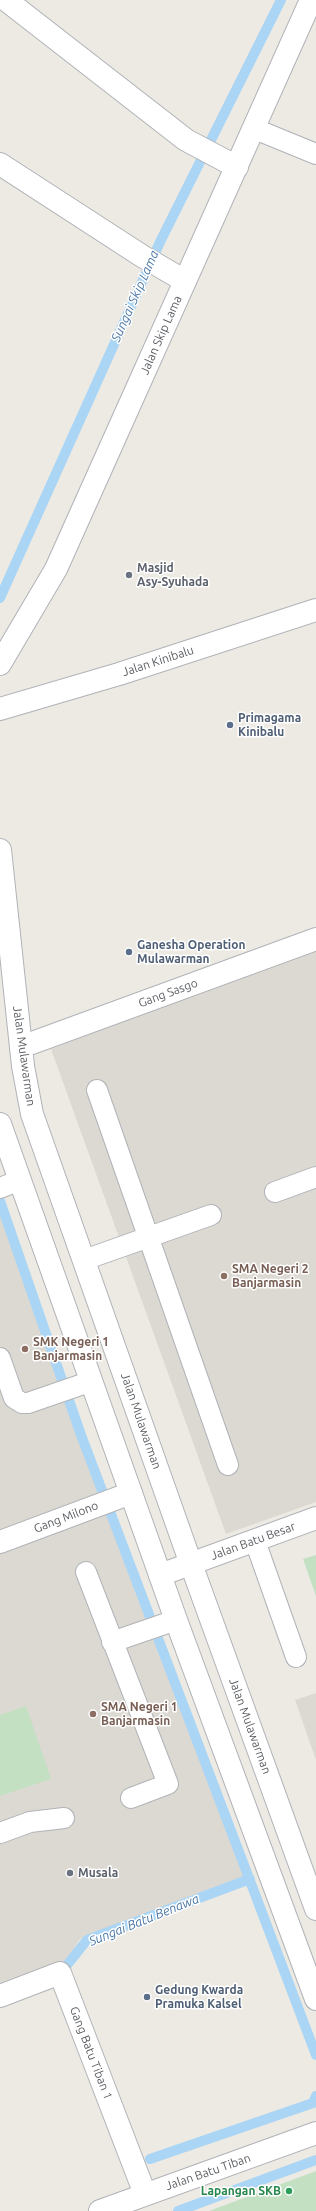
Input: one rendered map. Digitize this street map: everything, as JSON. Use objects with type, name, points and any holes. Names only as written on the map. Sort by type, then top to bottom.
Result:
[{"type":"street","points":[[6,0],[186,140],[233,165]]},
{"type":"street","name":"Jalan Skip Lama","points":[[0,664],[56,570],[233,165],[255,129],[311,0]]},
{"type":"street","points":[[0,164],[142,256],[182,279]]},
{"type":"street","name":"Jalan Kinibalu","points":[[0,709],[119,674],[316,610]]},
{"type":"street","name":"Jalan Mulawarman","points":[[0,850],[21,1048],[32,1114],[191,1564],[316,1909]]},
{"type":"street","name":"Gang Sasgo","points":[[21,1048],[316,939]]},
{"type":"street","points":[[32,1114],[0,1124],[8,1185],[83,1384],[132,1492],[176,1620],[316,1999]]},
{"type":"street","name":"Gang Milono","points":[[0,1542],[132,1492]]},
{"type":"street","name":"Jalan Batu Besar","points":[[160,1575],[316,1518]]},
{"type":"street","name":"Gang Batu Tiban 1","points":[[0,1996],[60,1973],[145,2194]]},
{"type":"street","name":"Jalan Batu Tiban","points":[[100,2211],[316,2134]]},
{"type":"lane","points":[[255,129],[316,154]]},
{"type":"lane","points":[[97,1090],[228,1465]]},
{"type":"lane","points":[[275,1192],[316,1177]]},
{"type":"lane","points":[[84,1260],[148,1236],[211,1215]]},
{"type":"lane","points":[[0,1358],[16,1401],[28,1403],[83,1384]]},
{"type":"lane","points":[[255,1541],[296,1657]]},
{"type":"lane","points":[[86,1572],[168,1784],[131,1798]]},
{"type":"lane","points":[[112,1642],[176,1620]]},
{"type":"lane","points":[[0,1833],[30,1822],[64,1818]]},
{"type":"shaded area","name":"SMA Negeri 2 Banjarmasin","points":[[316,949],[316,1502],[226,1534],[51,1049]]},
{"type":"shaded area","name":"SMK Negeri 1 Banjarmasin","points":[[0,1201],[101,1496],[0,1533]]},
{"type":"shaded area","name":"SMA Negeri 1 Banjarmasin","points":[[109,1513],[247,1877],[80,1939],[65,1962],[0,1985],[0,1552]]},
{"type":"shaded area","points":[[316,1693],[316,1760],[295,1700]]},
{"type":"green space","points":[[316,1555],[316,1596],[303,1559]]},
{"type":"green space","points":[[26,1706],[51,1779],[0,1796],[0,1715]]},
{"type":"green space","name":"Lapangan SKB","points":[[316,2171],[316,2211],[209,2211]]},
{"type":"waterway","name":"Sungai Skip Lama","points":[[0,598],[160,242],[281,0]]},
{"type":"waterway","points":[[0,1201],[81,1435],[316,2055]]},
{"type":"waterway","name":"Sungai Batu Benawa","points":[[56,1969],[67,1965],[87,1940],[250,1879]]},
{"type":"waterway","points":[[150,2159],[313,2103],[316,2096]]},
{"type":"waterway","points":[[178,2211],[316,2160]]},
{"type":"place","name":"Masjid Asy-Syuhada","points":[[129,575]]},
{"type":"place","name":"Primagama Kinibalu","points":[[230,725]]},
{"type":"place","name":"Ganesha Operation Mulawarman","points":[[129,952]]},
{"type":"place","name":"SMA Negeri 2 Banjarmasin","points":[[224,1276]]},
{"type":"place","name":"SMK Negeri 1 Banjarmasin","points":[[25,1349]]},
{"type":"place","name":"SMA Negeri 1 Banjarmasin","points":[[93,1714]]},
{"type":"place","name":"Musala","points":[[70,1873]]},
{"type":"place","name":"Gedung Kwarda Pramuka Kalsel","points":[[147,1997]]},
{"type":"place","name":"Lapangan SKB","points":[[289,2191]]}]
